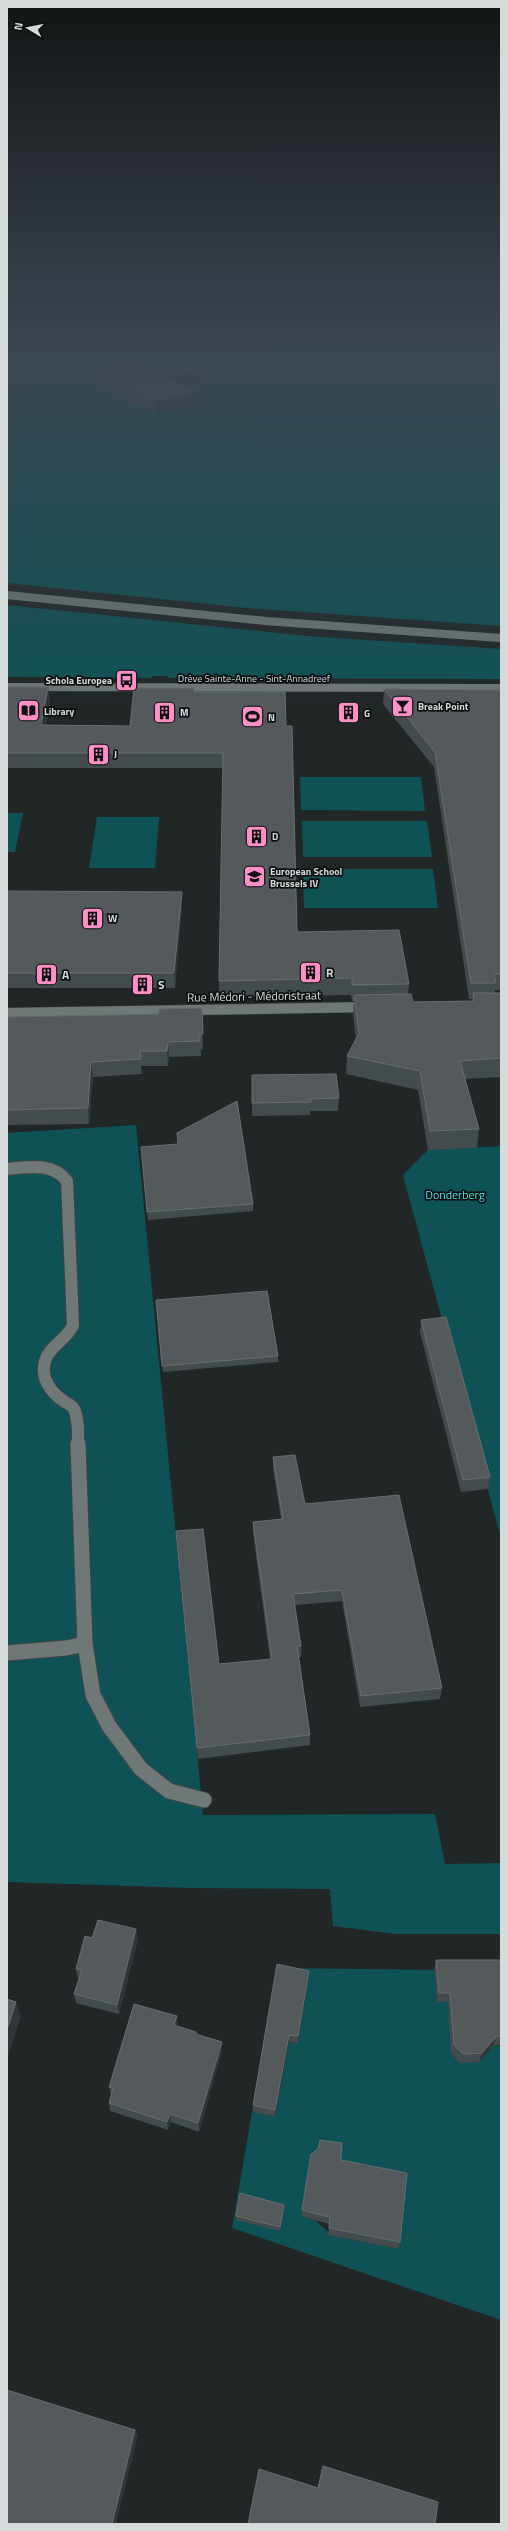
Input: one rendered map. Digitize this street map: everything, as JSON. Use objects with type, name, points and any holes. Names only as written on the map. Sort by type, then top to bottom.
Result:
[{"type":"street","points":[[7,595],[266,621],[501,638]]},
{"type":"street","name":"Drève Sainte-Anne - Sint-Annadreef","points":[[7,687],[501,688]]},
{"type":"street","name":"Rue Médori - Médoristraat","points":[[7,1013],[382,1007]]},
{"type":"street","points":[[7,1169],[46,1168],[58,1170],[67,1181],[73,1325],[70,1334],[51,1350],[45,1362],[43,1374],[51,1392],[61,1401],[73,1406],[77,1416],[85,1644],[94,1695],[109,1726],[126,1751],[142,1769],[169,1791],[204,1800]]},
{"type":"street","points":[[7,1653],[66,1648],[85,1644]]},
{"type":"green space","points":[[7,470],[501,470],[501,626],[247,608],[7,583]]},
{"type":"green space","points":[[7,605],[307,636],[501,649],[501,679],[168,678],[167,676],[152,676],[151,678],[7,677]]},
{"type":"green space","points":[[300,777],[421,777],[425,811],[301,810]]},
{"type":"green space","points":[[7,813],[23,813],[15,852],[7,852]]},
{"type":"green space","points":[[97,817],[159,817],[155,868],[89,868]]},
{"type":"green space","points":[[302,821],[427,821],[432,857],[303,857]]},
{"type":"green space","points":[[303,869],[433,869],[438,908],[304,908]]},
{"type":"green space","points":[[136,1125],[203,1815],[435,1814],[445,1864],[501,1863],[501,1934],[395,1934],[333,1926],[330,1889],[192,1888],[7,1882],[7,1133]]},
{"type":"green space","name":"Donderberg","points":[[501,1146],[501,1538],[403,1175],[428,1150]]},
{"type":"green space","points":[[282,1968],[434,1970],[437,2002],[449,2002],[485,2046],[501,2046],[501,2320],[232,2228],[265,2037],[298,2044],[308,1979]],"holes":[[[306,2185],[313,2187],[398,2249],[328,2235],[328,2232],[316,2221],[302,2217]]]},
{"type":"building","points":[[7,687],[48,687],[41,725],[130,726],[134,688],[194,688],[194,692],[285,692],[286,726],[292,726],[297,932],[399,930],[409,984],[352,985],[352,978],[219,981],[223,753],[7,753]]},
{"type":"building","points":[[384,689],[501,690],[501,974],[494,974],[496,983],[471,983],[435,752]]},
{"type":"building","points":[[7,891],[182,892],[174,973],[7,973]]},
{"type":"building","points":[[473,993],[501,993],[501,1058],[460,1061],[479,1129],[430,1131],[420,1071],[347,1056],[359,1033],[354,995],[411,994],[413,1002],[474,1001]]},
{"type":"building","points":[[202,1008],[203,1034],[200,1034],[200,1041],[168,1042],[167,1051],[140,1051],[141,1059],[91,1062],[88,1108],[7,1110],[7,1017],[159,1014],[159,1009]]},
{"type":"building","points":[[336,1074],[339,1098],[310,1099],[311,1102],[252,1103],[252,1075]]},
{"type":"building","points":[[237,1101],[253,1204],[147,1212],[141,1147],[178,1144],[177,1133]]},
{"type":"building","points":[[267,1291],[278,1356],[162,1366],[156,1300]]},
{"type":"building","points":[[446,1317],[490,1477],[463,1480],[421,1320]]},
{"type":"building","points":[[295,1455],[305,1504],[399,1495],[442,1688],[361,1696],[342,1590],[293,1594],[301,1646],[297,1646],[310,1735],[197,1748],[176,1531],[203,1529],[219,1664],[272,1659],[253,1522],[283,1519],[273,1457]]},
{"type":"building","points":[[98,1920],[136,1929],[117,2005],[74,1994],[82,1970],[76,1969],[85,1936],[92,1938]]},
{"type":"building","points":[[436,1960],[501,1960],[501,2036],[496,2037],[482,2053],[463,2054],[454,2045],[450,1993],[439,1993]]},
{"type":"building","points":[[277,1964],[309,1971],[298,2036],[289,2035],[275,2110],[253,2105]]},
{"type":"building","points":[[7,1999],[16,2002],[7,2030]]},
{"type":"building","points":[[134,2004],[177,2016],[174,2025],[222,2042],[198,2123],[170,2114],[167,2122],[109,2103],[113,2088],[109,2087]]},
{"type":"building","points":[[320,2140],[342,2143],[341,2160],[407,2173],[400,2242],[329,2228],[330,2217],[302,2210],[311,2154],[318,2149]]},
{"type":"building","points":[[240,2193],[284,2205],[280,2227],[236,2216]]},
{"type":"building","points":[[7,2390],[135,2430],[112,2524],[7,2524]]},
{"type":"building","points":[[323,2466],[438,2502],[435,2524],[248,2524],[259,2469],[318,2488]]},
{"type":"place","name":"Schola Europea","points":[[127,680]]},
{"type":"place","name":"Break Point","points":[[403,706]]},
{"type":"place","name":"Library","points":[[28,711]]},
{"type":"place","name":"M","points":[[164,712]]},
{"type":"place","name":"G","points":[[349,713]]},
{"type":"place","name":"N","points":[[252,717]]},
{"type":"place","name":"J","points":[[99,754]]},
{"type":"place","name":"D","points":[[257,836]]},
{"type":"place","name":"European School Brussels IV","points":[[254,877]]},
{"type":"place","name":"W","points":[[93,918]]},
{"type":"place","name":"R","points":[[311,972]]},
{"type":"place","name":"A","points":[[46,974]]},
{"type":"place","name":"S","points":[[143,984]]}]
